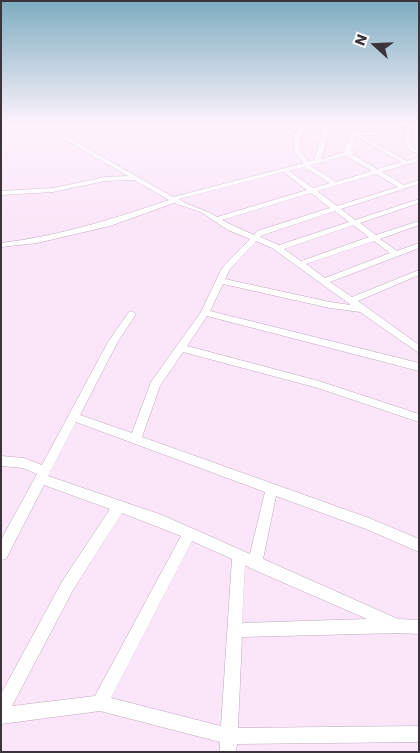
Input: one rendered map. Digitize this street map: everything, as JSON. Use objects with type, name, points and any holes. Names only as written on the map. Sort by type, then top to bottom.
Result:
[{"type":"street","points":[[101,158],[174,199],[203,211],[254,238],[278,248],[419,350]]},
{"type":"street","points":[[303,158],[307,164],[335,184]]},
{"type":"street","points":[[317,162],[318,158]]},
{"type":"street","points":[[1,245],[37,241],[107,224],[174,199],[331,158]]},
{"type":"street","points":[[357,158],[402,187]]},
{"type":"street","points":[[398,158],[407,163]]},
{"type":"street","points":[[217,219],[419,159]]},
{"type":"street","points":[[284,170],[396,254]]},
{"type":"street","points":[[1,193],[53,190],[105,179],[136,178]]},
{"type":"street","points":[[136,439],[155,385],[205,313],[226,268],[254,238],[260,233],[419,182]]},
{"type":"street","points":[[278,248],[419,202]]},
{"type":"street","points":[[299,264],[419,223]]},
{"type":"street","points":[[324,281],[419,245]]},
{"type":"street","points":[[351,301],[419,272]]},
{"type":"street","points":[[220,281],[330,305],[362,309]]},
{"type":"street","points":[[205,313],[419,367]]},
{"type":"street","points":[[1,554],[113,342],[132,314]]},
{"type":"street","points":[[182,348],[319,385],[419,418]]},
{"type":"street","points":[[74,417],[369,524],[419,546]]},
{"type":"street","points":[[1,461],[24,463],[43,475],[188,533],[398,626]]},
{"type":"street","points":[[256,563],[272,488]]},
{"type":"street","points":[[1,711],[68,586],[119,506]]},
{"type":"street","points":[[100,703],[188,533]]},
{"type":"street","points":[[229,744],[239,556]]},
{"type":"street","points":[[235,630],[419,627]]},
{"type":"street","points":[[1,716],[100,703],[229,744],[419,734]]}]
